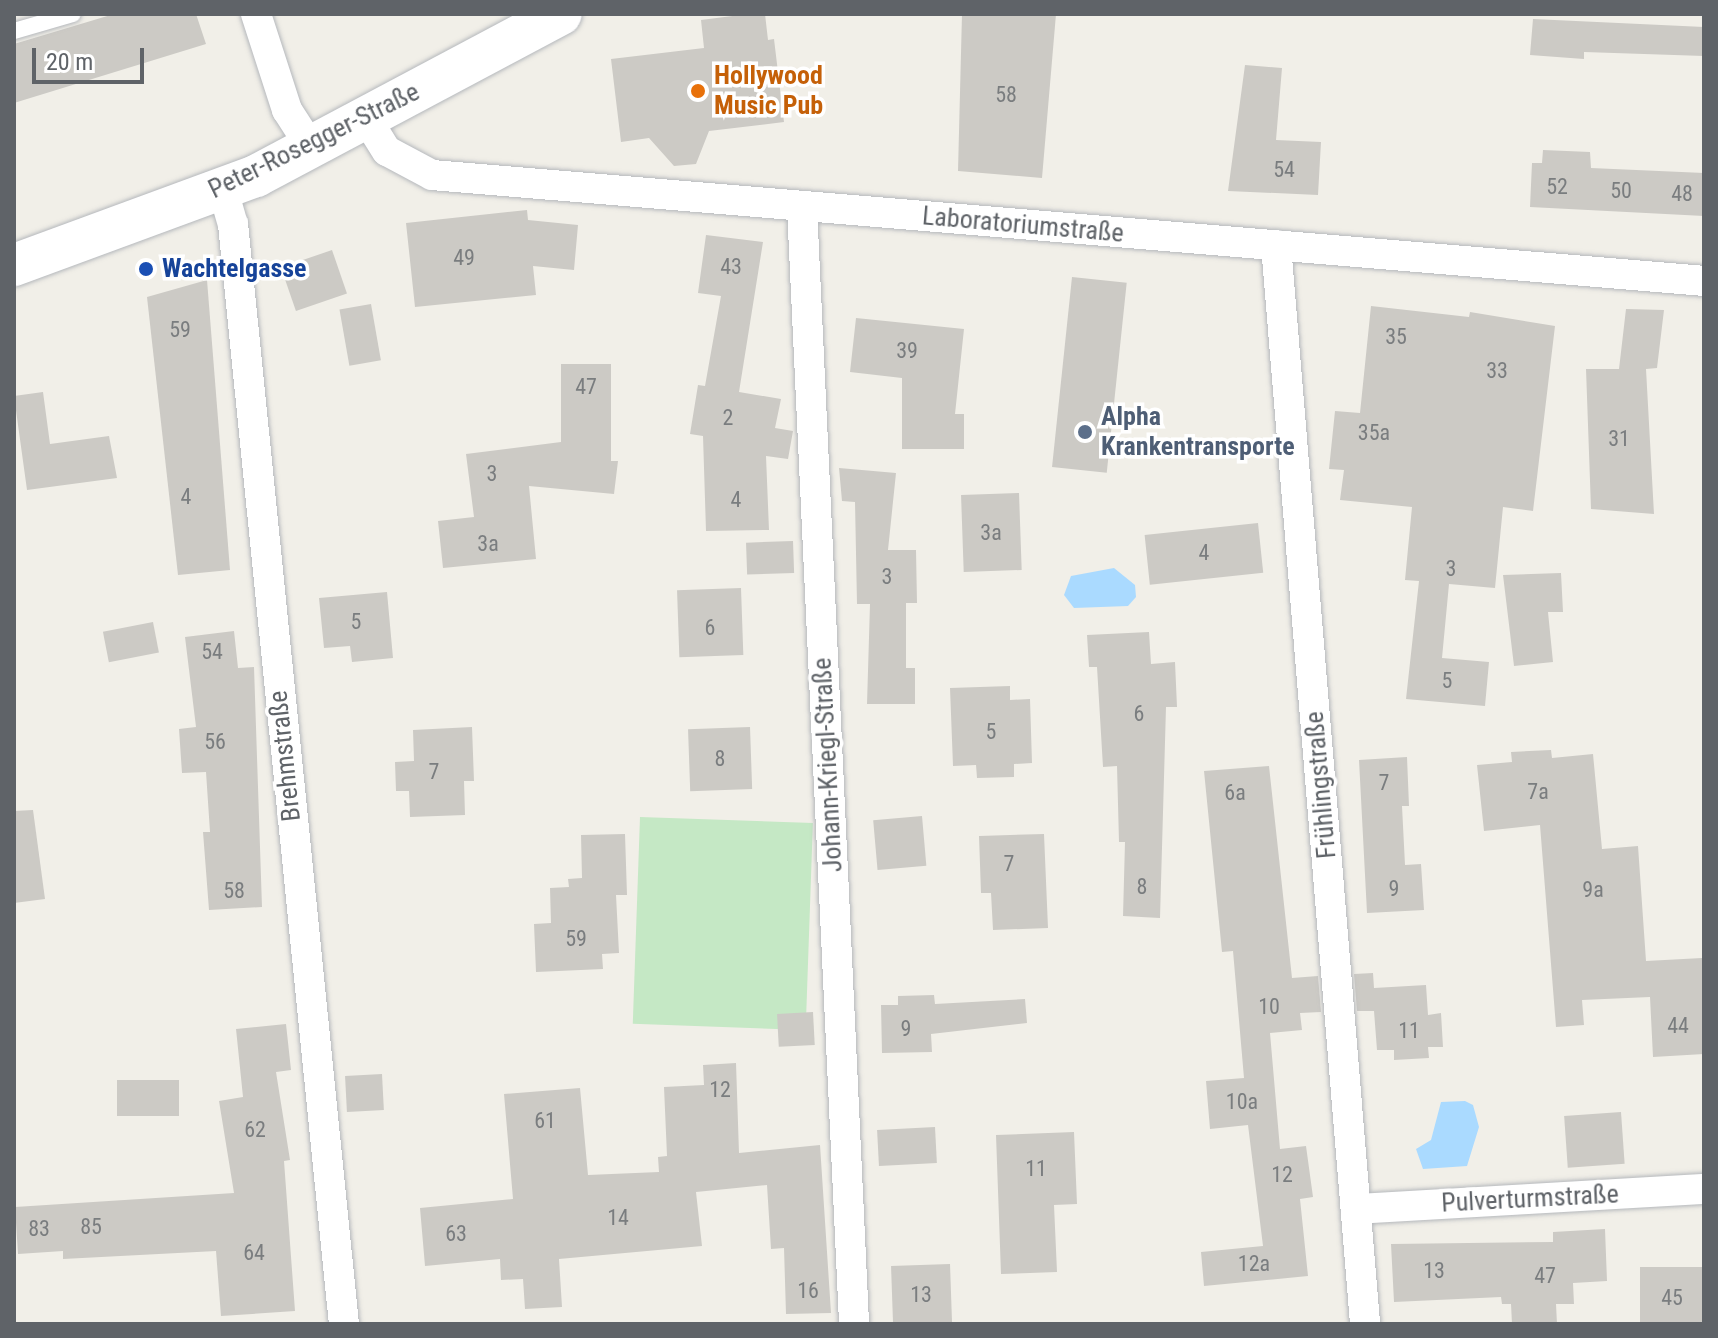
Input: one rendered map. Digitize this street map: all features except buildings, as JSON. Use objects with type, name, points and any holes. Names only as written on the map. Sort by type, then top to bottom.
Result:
[{"type":"main road","name":"Peter-Rosegger-Straße","points":[[14,265],[223,190],[312,149],[561,14]]},
{"type":"street","points":[[256,14],[287,110],[312,149]]},
{"type":"street","name":"Laboratoriumstraße","points":[[366,118],[387,151],[432,175],[1704,281]]},
{"type":"street","name":"Brehmstraße","points":[[223,190],[233,224],[344,1324]]},
{"type":"street","name":"Johann-Kriegl-Straße","points":[[802,207],[854,1324]]},
{"type":"street","name":"Frühlingstraße","points":[[1276,245],[1365,1324]]},
{"type":"street","name":"Pulverturmstraße","points":[[1356,1209],[1704,1189]]},
{"type":"lane","points":[[14,31],[73,14]]},
{"type":"green space","points":[[640,817],[813,823],[806,1030],[633,1024]]},
{"type":"water","points":[[1114,568],[1135,585],[1136,597],[1128,606],[1074,608],[1064,595],[1071,576]]},
{"type":"water","points":[[1465,1101],[1473,1105],[1479,1127],[1467,1166],[1423,1169],[1416,1149],[1431,1140],[1441,1102]]},
{"type":"place","name":"Hollywood Music Pub","points":[[698,91]]},
{"type":"place","name":"Wachtelgasse","points":[[146,269]]},
{"type":"place","name":"Alpha Krankentransporte","points":[[1085,432]]}]
